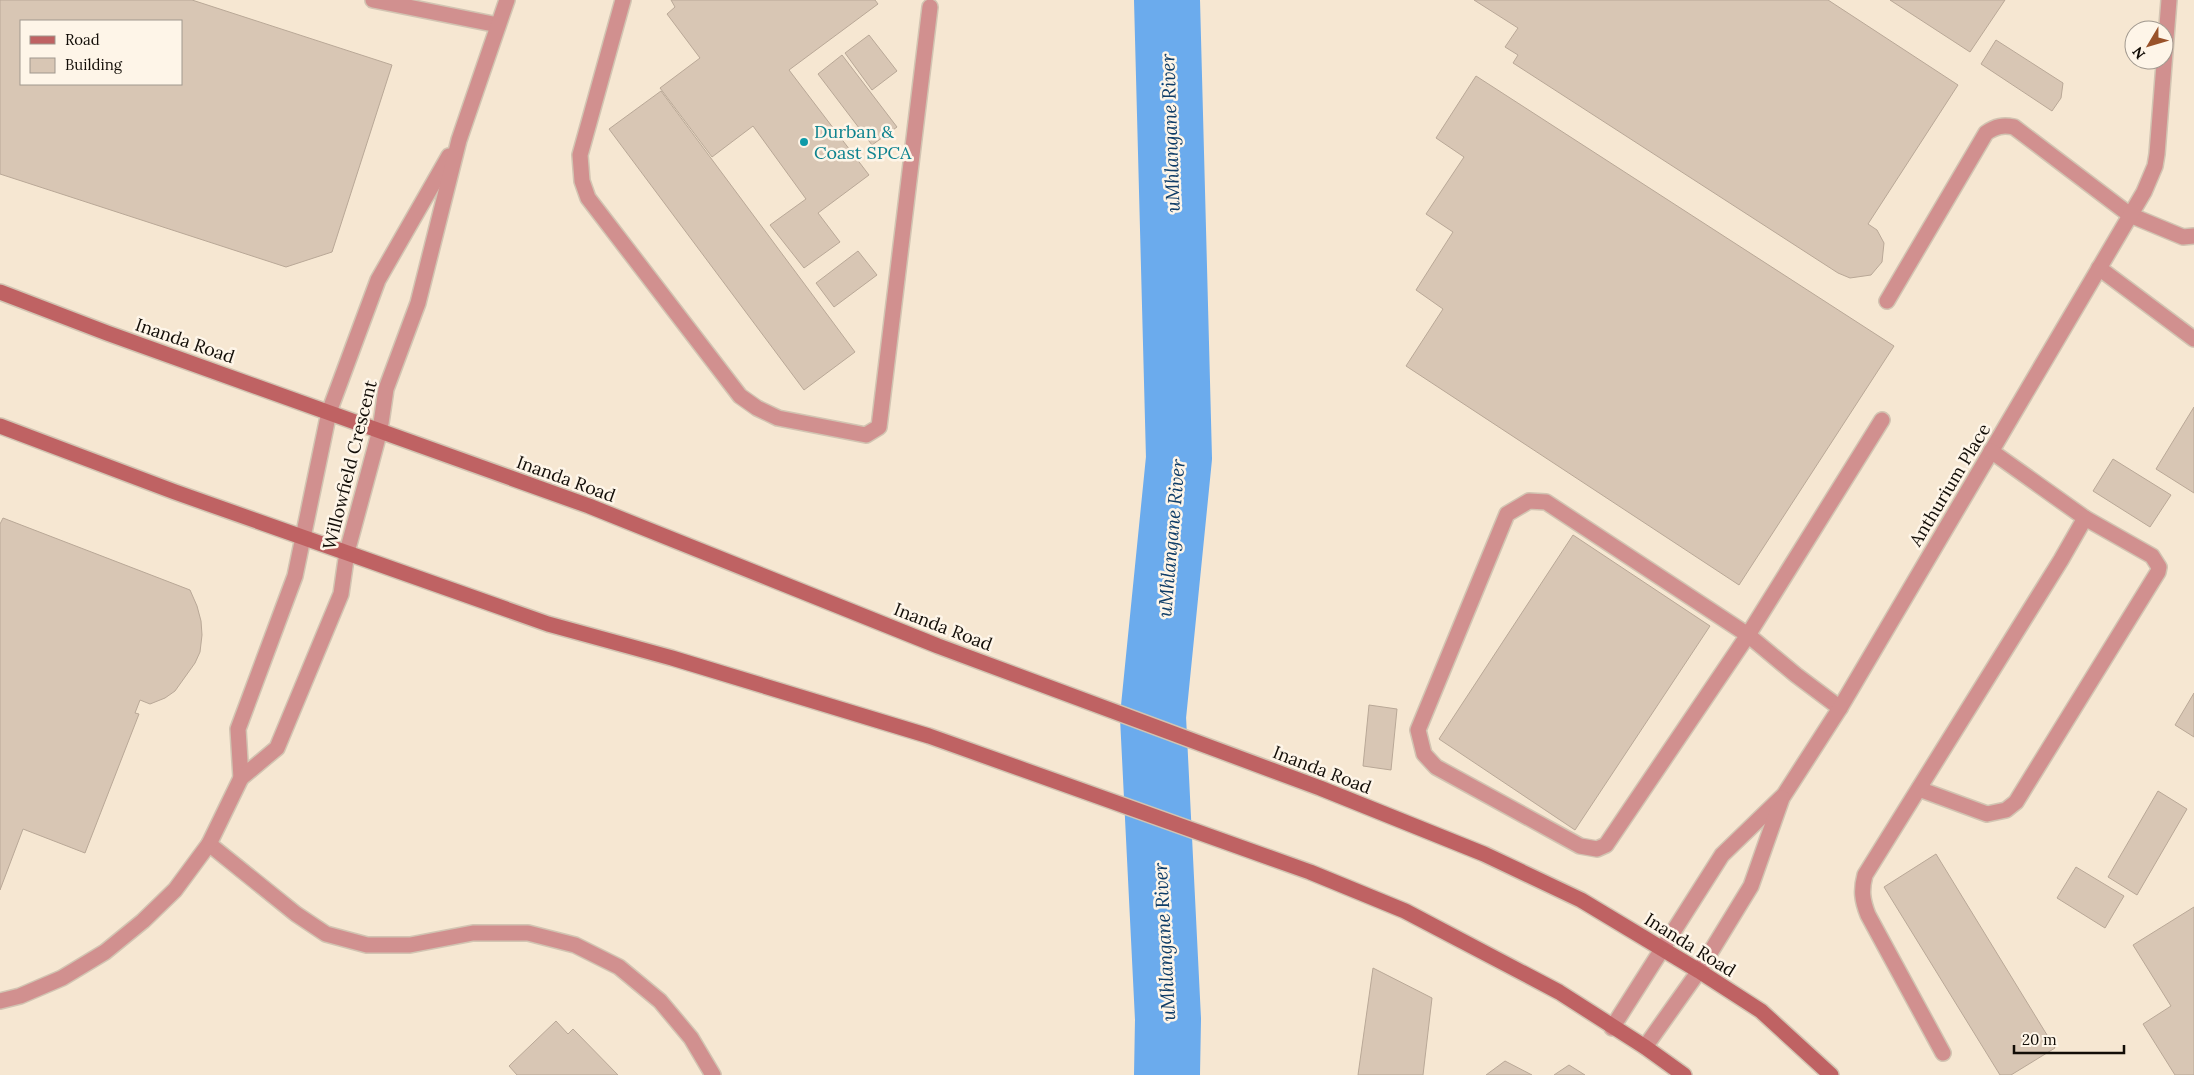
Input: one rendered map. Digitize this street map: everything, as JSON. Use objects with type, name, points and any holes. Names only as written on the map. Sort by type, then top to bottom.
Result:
[{"type":"main road","name":"Inanda Road","points":[[0,292],[107,333],[589,506],[938,646],[1320,788],[1484,854],[1582,900],[1699,972],[1761,1012],[1831,1075]]},
{"type":"main road","points":[[0,426],[148,483],[548,624],[672,658],[929,736],[1310,872],[1405,910],[1559,992],[1684,1075]]},
{"type":"street","points":[[373,0],[498,25]]},
{"type":"street","name":"Willowfield Crescent","points":[[0,1001],[20,996],[62,978],[105,952],[143,921],[175,890],[208,844],[241,778],[277,748],[341,594],[348,552],[380,430],[386,389],[418,303],[459,140],[507,0]]},
{"type":"street","points":[[623,0],[580,155],[582,181],[588,198],[740,396],[757,408],[778,418],[866,435],[879,427],[930,7]]},
{"type":"street","name":"Anthurium Place","points":[[1644,1047],[1699,972],[1751,886],[1784,795],[1840,708],[2144,192],[2157,154],[2169,0]]},
{"type":"street","points":[[1887,301],[1986,133],[1993,128],[2004,125],[2014,127],[2130,215],[2183,237],[2194,236]]},
{"type":"street","name":"Willowfield Crescent","points":[[241,778],[238,729],[295,576],[330,412],[378,280],[459,140]]},
{"type":"street","points":[[2099,268],[2194,340]]},
{"type":"street","points":[[1840,708],[1796,675],[1748,634],[1546,502],[1529,501],[1507,514],[1418,730],[1424,754],[1436,767],[1580,846],[1598,849],[1606,845],[1748,634],[1882,420]]},
{"type":"street","points":[[1919,789],[1987,814],[2006,810],[2016,802],[2158,572],[2159,567],[2152,556],[2085,518],[1991,451]]},
{"type":"street","points":[[1943,1054],[1868,915],[1862,894],[1865,875],[2061,560],[2085,518]]},
{"type":"street","name":"Anthurium Place","points":[[1612,1028],[1722,855],[1784,795]]},
{"type":"street","points":[[208,844],[296,914],[326,934],[367,945],[410,945],[473,933],[528,933],[575,945],[619,967],[660,1001],[691,1038],[712,1075]]},
{"type":"building","points":[[0,0],[192,0],[392,65],[332,252],[286,267],[0,174]]},
{"type":"building","name":"Durban & Coast SPCA","points":[[671,0],[875,0],[878,4],[789,70],[869,175],[818,213],[840,242],[804,268],[770,225],[806,199],[753,126],[712,157],[660,88],[700,58],[667,14],[675,7]]},
{"type":"building","points":[[1474,0],[1828,0],[1958,85],[1868,224],[1877,230],[1884,243],[1882,262],[1871,275],[1850,278],[1838,273],[1513,63],[1518,55],[1505,47],[1518,28]]},
{"type":"building","points":[[1890,0],[2005,0],[1970,52]]},
{"type":"building","name":"Durban & Coast SPCA","points":[[869,35],[897,71],[872,90],[845,53]]},
{"type":"building","points":[[1996,40],[2063,83],[2061,98],[2052,111],[1981,64]]},
{"type":"building","name":"Durban & Coast SPCA","points":[[842,55],[897,127],[872,145],[818,74]]},
{"type":"building","points":[[1476,76],[1894,346],[1739,585],[1406,366],[1443,309],[1416,290],[1453,232],[1426,214],[1464,157],[1436,138]]},
{"type":"building","points":[[661,91],[855,352],[804,390],[609,129]]},
{"type":"building","points":[[858,251],[877,275],[834,307],[816,283]]},
{"type":"building","points":[[2194,407],[2194,493],[2156,469]]},
{"type":"building","points":[[2113,459],[2171,495],[2150,527],[2093,491]]},
{"type":"building","points":[[3,518],[190,590],[201,621],[202,635],[200,652],[195,663],[175,691],[165,698],[150,704],[140,700],[135,713],[139,714],[85,853],[23,829],[0,890],[0,524]]},
{"type":"building","points":[[1573,535],[1710,626],[1575,830],[1439,739]]},
{"type":"building","points":[[2194,693],[2194,737],[2175,725]]},
{"type":"building","points":[[1369,705],[1397,709],[1391,770],[1363,766]]},
{"type":"building","points":[[2158,791],[2187,809],[2137,895],[2108,877]]},
{"type":"building","points":[[1936,854],[2055,1048],[2011,1075],[2000,1075],[1884,887]]},
{"type":"building","points":[[2076,867],[2124,896],[2105,928],[2057,898]]},
{"type":"building","points":[[2194,907],[2194,1075],[2175,1075],[2143,1024],[2171,1006],[2133,945]]},
{"type":"building","points":[[1373,968],[1432,998],[1423,1075],[1358,1075]]},
{"type":"building","points":[[556,1021],[568,1034],[573,1029],[618,1075],[517,1075],[509,1066]]},
{"type":"building","points":[[1505,1061],[1532,1075],[1486,1075]]},
{"type":"building","points":[[1569,1065],[1585,1075],[1554,1075]]},
{"type":"waterway","name":"uMhlangane River","points":[[1167,0],[1179,458],[1153,717],[1168,1019],[1167,1075]]},
{"type":"place","name":"Durban & Coast SPCA","points":[[804,142]]}]
